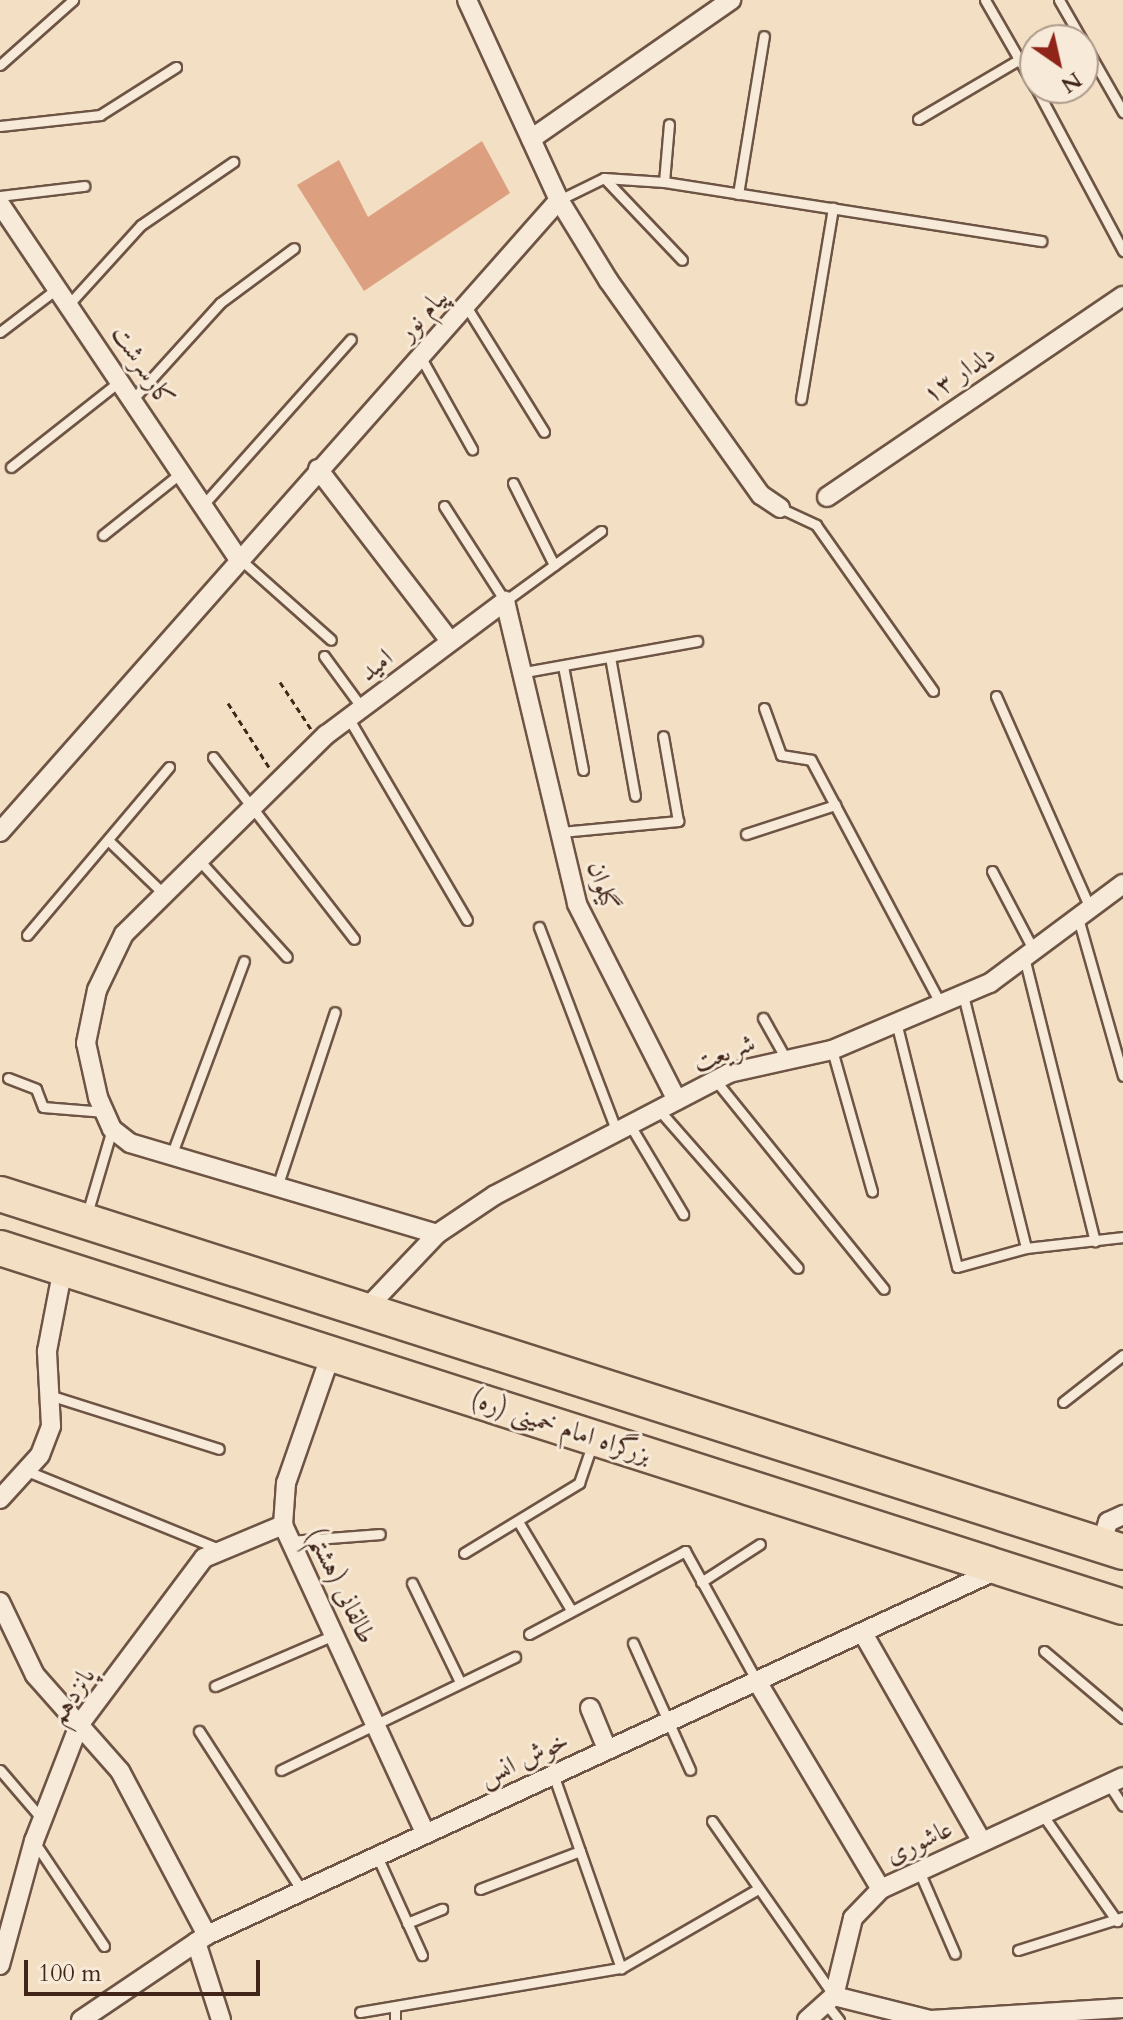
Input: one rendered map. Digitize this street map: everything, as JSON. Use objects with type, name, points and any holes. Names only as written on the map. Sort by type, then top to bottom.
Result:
[{"type":"highway","name":"بزرگراه امام خمینی (ره)","points":[[0,1194],[1112,1548]]},
{"type":"highway","name":"بزرگراه امام خمینی (ره)","points":[[0,1248],[1123,1607]]},
{"type":"street","points":[[467,0],[559,200],[743,469],[780,508]]},
{"type":"street","points":[[531,139],[731,0]]},
{"type":"street","name":"پیام نور","points":[[0,832],[238,558],[559,200]]},
{"type":"street","name":"کارسرشت","points":[[0,204],[70,303],[238,558]]},
{"type":"street","name":"دلدار ۱۳","points":[[827,497],[1123,296]]},
{"type":"street","points":[[318,469],[449,640]]},
{"type":"street","name":"امید","points":[[108,1120],[86,1043],[97,990],[124,934],[320,742],[449,640],[505,601]]},
{"type":"street","name":"گیلوان","points":[[505,601],[525,672],[577,904],[677,1100]]},
{"type":"street","name":"شریعت","points":[[365,1310],[437,1234],[623,1128],[716,1081],[786,1059],[832,1050],[897,1026],[963,995],[1030,958],[1123,884]]},
{"type":"street","points":[[108,1120],[171,1156],[437,1234]]},
{"type":"street","points":[[0,1499],[27,1471],[51,1426],[47,1351],[63,1268]]},
{"type":"street","name":"طالقانی (هشتم)","points":[[331,1354],[286,1483],[287,1533],[337,1634],[425,1833]]},
{"type":"street","points":[[1112,1548],[1108,1522],[1123,1515]]},
{"type":"street","name":"پانزدهم","points":[[0,1965],[34,1841],[79,1725],[204,1558],[287,1533]]},
{"type":"street","name":"خوش انس","points":[[81,2020],[201,1938],[607,1749],[864,1635],[1002,1568]]},
{"type":"street","points":[[0,1602],[35,1675],[120,1771],[201,1938],[221,2020]]},
{"type":"street","points":[[864,1635],[982,1842]]},
{"type":"street","points":[[758,1683],[881,1889]]},
{"type":"street","points":[[590,1708],[607,1749]]},
{"type":"street","name":"عاشوری","points":[[834,2007],[853,1918],[881,1889],[1116,1780]]},
{"type":"street","points":[[807,2020],[834,2007],[930,2020],[1046,2016],[1123,2008]]},
{"type":"lane","points":[[0,65],[73,0]]},
{"type":"lane","points":[[985,0],[1019,57]]},
{"type":"lane","points":[[1059,0],[1072,24]]},
{"type":"lane","points":[[738,194],[764,36]]},
{"type":"lane","points":[[918,119],[1019,60]]},
{"type":"lane","points":[[0,126],[100,115],[176,67]]},
{"type":"lane","points":[[1099,70],[1123,112]]},
{"type":"lane","points":[[1044,104],[1123,251]]},
{"type":"lane","points":[[664,182],[669,124]]},
{"type":"lane","points":[[70,303],[141,225],[233,162]]},
{"type":"lane","points":[[604,178],[682,260]]},
{"type":"lane","name":"پیام نور","points":[[559,200],[604,178],[664,182],[1041,241]]},
{"type":"lane","points":[[0,196],[84,186]]},
{"type":"lane","points":[[801,399],[833,208]]},
{"type":"lane","points":[[133,399],[220,303],[294,248]]},
{"type":"lane","points":[[0,332],[59,287]]},
{"type":"lane","points":[[466,306],[544,432]]},
{"type":"lane","points":[[203,505],[351,339]]},
{"type":"lane","points":[[420,356],[472,449]]},
{"type":"lane","points":[[11,467],[121,380]]},
{"type":"lane","points":[[103,535],[182,472]]},
{"type":"lane","points":[[513,483],[554,565]]},
{"type":"lane","points":[[444,506],[505,601]]},
{"type":"lane","points":[[780,508],[816,525],[933,691]]},
{"type":"lane","name":"امید","points":[[505,601],[601,531]]},
{"type":"lane","points":[[238,558],[331,640]]},
{"type":"lane","points":[[525,672],[697,641]]},
{"type":"lane","points":[[324,656],[467,920]]},
{"type":"lane","points":[[610,657],[635,796]]},
{"type":"lane","points":[[563,666],[583,770]]},
{"type":"lane","points":[[996,696],[1084,913],[1123,1076]]},
{"type":"lane","points":[[764,708],[781,755],[811,760],[941,1005]]},
{"type":"lane","points":[[561,832],[678,821],[663,736]]},
{"type":"lane","points":[[213,757],[354,939]]},
{"type":"lane","points":[[27,935],[169,767]]},
{"type":"lane","points":[[746,834],[835,805]]},
{"type":"lane","points":[[108,840],[164,894]]},
{"type":"lane","points":[[198,859],[287,957]]},
{"type":"lane","points":[[992,871],[1030,958],[1095,1241]]},
{"type":"lane","points":[[539,927],[623,1128],[683,1214]]},
{"type":"lane","points":[[171,1156],[244,961]]},
{"type":"lane","points":[[963,995],[1026,1248]]},
{"type":"lane","points":[[277,1187],[335,1012]]},
{"type":"lane","points":[[763,1018],[786,1059]]},
{"type":"lane","points":[[897,1026],[957,1267],[1026,1248],[1123,1237]]},
{"type":"lane","points":[[832,1050],[872,1191]]},
{"type":"lane","points":[[8,1078],[36,1089],[43,1107],[108,1120],[85,1221]]},
{"type":"lane","points":[[716,1081],[884,1289]]},
{"type":"lane","points":[[659,1110],[798,1268]]},
{"type":"lane","points":[[1063,1402],[1123,1355]]},
{"type":"lane","points":[[49,1395],[219,1449]]},
{"type":"lane","points":[[464,1553],[519,1523],[579,1483],[594,1438]]},
{"type":"lane","points":[[27,1471],[222,1551]]},
{"type":"lane","points":[[519,1523],[571,1610]]},
{"type":"lane","points":[[287,1533],[380,1534]]},
{"type":"lane","points":[[701,1582],[760,1544]]},
{"type":"lane","points":[[529,1634],[685,1551],[758,1683]]},
{"type":"lane","points":[[412,1583],[460,1682]]},
{"type":"lane","points":[[215,1686],[337,1634]]},
{"type":"lane","points":[[633,1643],[690,1770]]},
{"type":"lane","points":[[1044,1651],[1123,1718]]},
{"type":"lane","points":[[281,1770],[515,1657]]},
{"type":"lane","points":[[199,1731],[302,1891]]},
{"type":"lane","points":[[0,1770],[42,1819]]},
{"type":"lane","points":[[553,1774],[621,1968]]},
{"type":"lane","points":[[1116,1780],[1123,1806]]},
{"type":"lane","points":[[1018,1950],[1120,1919],[1042,1814]]},
{"type":"lane","points":[[712,1821],[834,2007]]},
{"type":"lane","points":[[34,1841],[104,1946]]},
{"type":"lane","points":[[480,1889],[580,1851]]},
{"type":"lane","points":[[377,1856],[422,1955]]},
{"type":"lane","points":[[919,1871],[955,1954]]},
{"type":"lane","points":[[360,2012],[621,1968],[758,1889]]},
{"type":"lane","points":[[407,1923],[442,1909]]},
{"type":"lane","points":[[395,2008],[395,2020]]},
{"type":"path","points":[[280,682],[320,742]]},
{"type":"path","points":[[228,703],[278,782]]},
{"type":"building","points":[[482,141],[510,193],[364,291],[297,185],[339,160],[368,217]]}]
